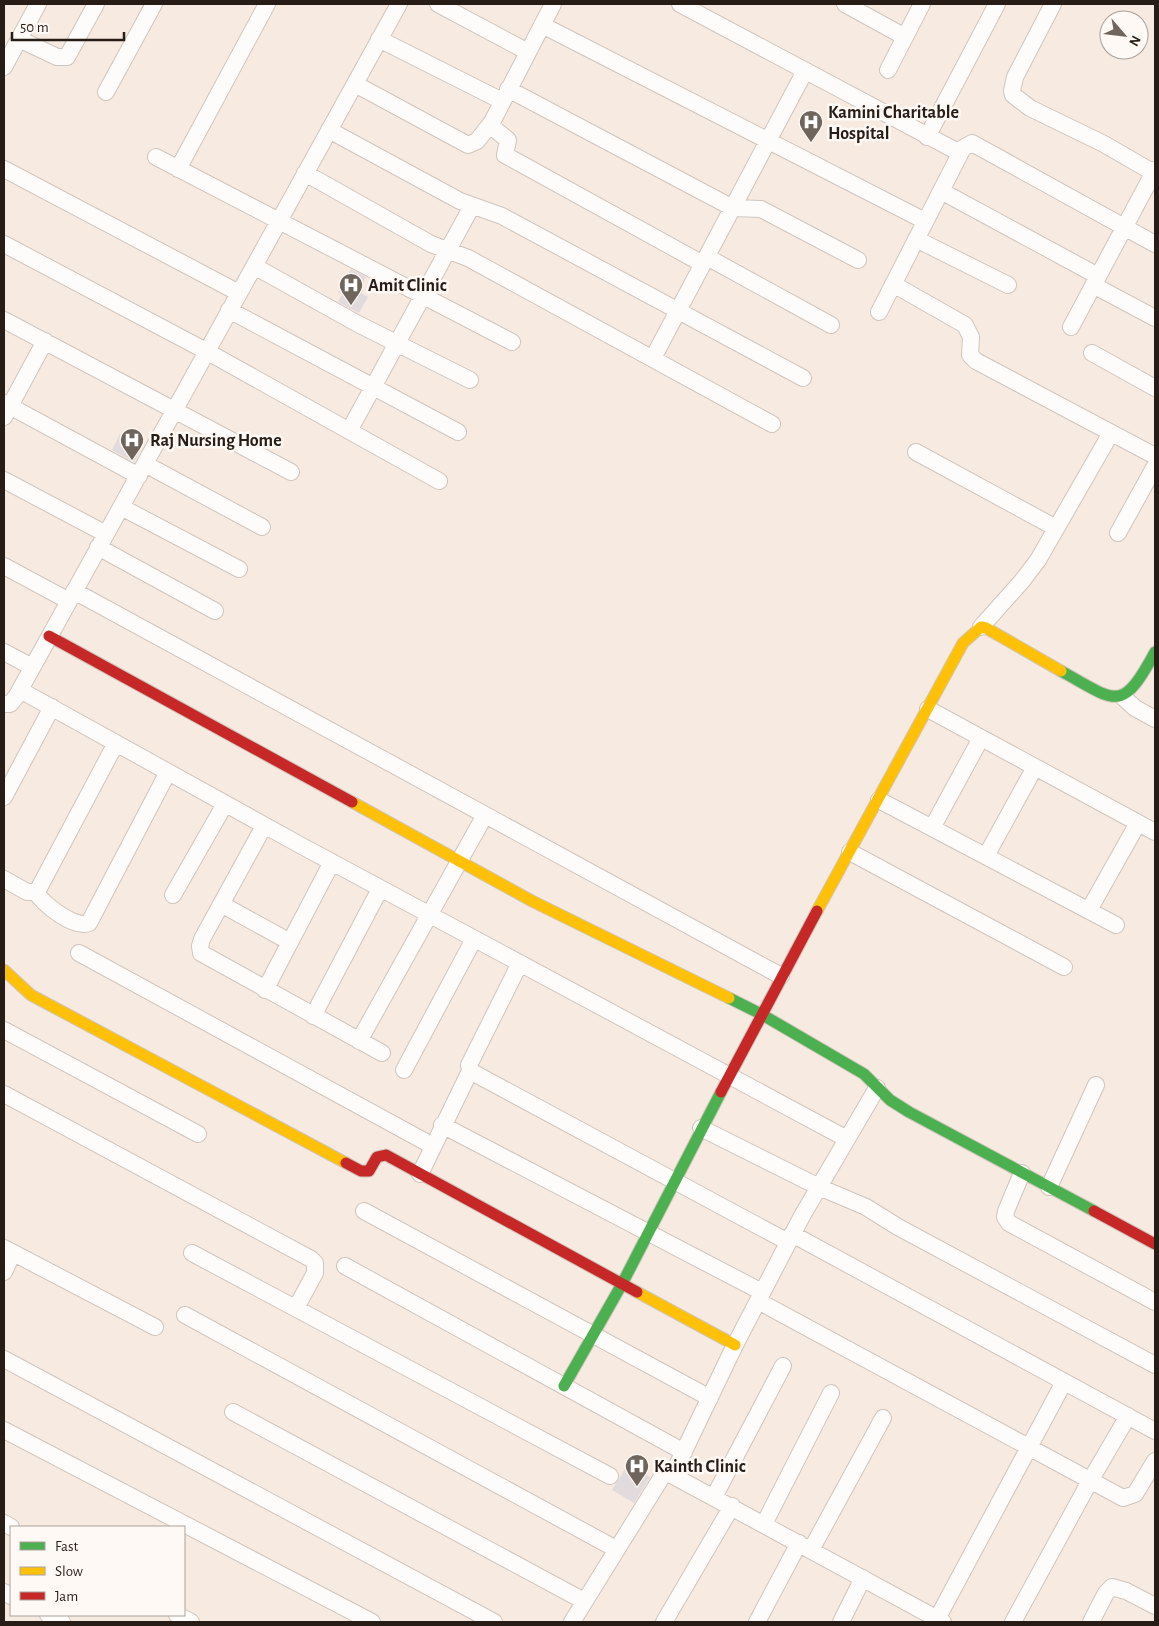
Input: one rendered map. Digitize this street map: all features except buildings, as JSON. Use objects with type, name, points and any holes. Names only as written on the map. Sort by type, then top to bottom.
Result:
[{"type":"street","points":[[4,67],[38,4]]},
{"type":"street","points":[[19,39],[57,57],[67,56],[96,4]]},
{"type":"street","points":[[106,92],[154,4]]},
{"type":"street","points":[[178,169],[267,4]]},
{"type":"street","points":[[4,704],[10,704],[20,690],[399,4]]},
{"type":"street","points":[[438,4],[528,52]]},
{"type":"street","points":[[355,84],[468,145],[477,141],[492,122],[553,4]]},
{"type":"street","points":[[680,4],[960,153]]},
{"type":"street","points":[[845,4],[905,37]]},
{"type":"street","points":[[888,70],[922,4]]},
{"type":"street","points":[[927,136],[997,4]]},
{"type":"street","points":[[1053,4],[1015,77],[1013,95],[1030,108],[1104,144],[1153,178],[1124,227],[1071,327]]},
{"type":"street","points":[[542,25],[925,221]]},
{"type":"street","points":[[379,39],[505,95],[732,208],[761,209],[858,260]]},
{"type":"street","points":[[653,358],[805,71]]},
{"type":"street","points":[[492,122],[492,127],[508,140],[505,155],[507,158],[831,325]]},
{"type":"street","points":[[329,130],[472,206],[497,214],[803,378]]},
{"type":"street","points":[[879,312],[960,153],[963,148],[972,143],[1155,244]]},
{"type":"street","points":[[156,157],[512,342]]},
{"type":"street","points":[[4,169],[239,293]]},
{"type":"street","points":[[305,174],[431,244],[468,258],[772,424]]},
{"type":"street","points":[[941,191],[1096,281],[1155,318]]},
{"type":"street","points":[[349,430],[472,206]]},
{"type":"street","points":[[916,239],[1008,285]]},
{"type":"street","points":[[4,244],[206,351],[439,480]]},
{"type":"street","points":[[254,266],[343,316],[470,380]]},
{"type":"street","points":[[893,284],[965,326],[970,337],[970,355],[976,362],[1155,456]]},
{"type":"street","points":[[229,310],[458,432]]},
{"type":"street","points":[[4,320],[291,472]]},
{"type":"street","points":[[45,342],[6,408],[262,527]]},
{"type":"street","points":[[1092,353],[1155,388]]},
{"type":"street","points":[[564,1386],[622,1284],[780,976],[879,800],[963,643],[981,627],[1038,560],[1111,433]]},
{"type":"street","points":[[916,452],[1056,528]]},
{"type":"street","points":[[1118,533],[1155,466]]},
{"type":"street","points":[[4,480],[215,610]]},
{"type":"street","points":[[121,507],[239,569]]},
{"type":"street","points":[[4,566],[71,596],[485,815],[780,976]]},
{"type":"street","points":[[981,627],[992,630],[1043,662],[1105,695],[1123,697],[1135,708],[1155,719]]},
{"type":"street","points":[[49,636],[532,902],[761,1014],[864,1074],[890,1100],[909,1112],[1155,1244]]},
{"type":"street","points":[[4,652],[32,667]]},
{"type":"street","points":[[1123,697],[1131,689],[1155,652]]},
{"type":"street","points":[[20,690],[380,889],[847,1139]]},
{"type":"street","points":[[4,797],[52,707]]},
{"type":"street","points":[[928,709],[1155,832]]},
{"type":"street","points":[[932,828],[982,738]]},
{"type":"street","points":[[36,892],[116,743]]},
{"type":"street","points":[[986,856],[1035,767]]},
{"type":"street","points":[[36,892],[42,903],[51,910],[80,924],[89,923],[168,772]]},
{"type":"street","points":[[879,800],[1116,925]]},
{"type":"street","points":[[174,895],[225,804]]},
{"type":"street","points":[[359,1041],[485,815]]},
{"type":"street","points":[[1089,910],[1138,823]]},
{"type":"street","points":[[264,826],[202,939],[201,953],[382,1053]]},
{"type":"street","points":[[850,852],[1064,967]]},
{"type":"street","points":[[265,990],[332,862]]},
{"type":"street","points":[[4,880],[26,892],[36,892]]},
{"type":"street","points":[[313,1016],[380,889]]},
{"type":"street","points":[[221,904],[290,942]]},
{"type":"street","points":[[404,1070],[474,939]]},
{"type":"street","points":[[80,953],[433,1146]]},
{"type":"street","points":[[420,1174],[442,1125],[470,1071],[469,1065],[520,963]]},
{"type":"street","points":[[4,970],[31,995],[361,1171],[369,1172],[377,1158],[381,1155],[420,1174],[735,1346]]},
{"type":"street","points":[[4,1030],[198,1134]]},
{"type":"street","points":[[470,1071],[1155,1431]]},
{"type":"street","points":[[1049,1187],[1096,1085]]},
{"type":"street","points":[[673,1474],[790,1238],[877,1088]]},
{"type":"street","points":[[4,1094],[311,1259],[314,1262],[315,1273],[296,1308]]},
{"type":"street","points":[[442,1125],[648,1232],[1090,1481],[1124,1498],[1136,1494],[1155,1461]]},
{"type":"street","points":[[701,1128],[819,1187],[877,1213],[907,1232],[1155,1365]]},
{"type":"street","points":[[1022,1173],[1006,1211],[1005,1217],[1009,1223],[1155,1302]]},
{"type":"street","points":[[364,1210],[710,1398]]},
{"type":"street","points":[[4,1272],[8,1250],[155,1327]]},
{"type":"street","points":[[192,1253],[610,1476]]},
{"type":"street","points":[[345,1266],[684,1452]]},
{"type":"street","points":[[185,1315],[616,1549]]},
{"type":"street","points":[[4,1358],[494,1622]]},
{"type":"street","points":[[714,1497],[783,1366]]},
{"type":"street","points":[[572,1622],[663,1475],[668,1473],[805,1546],[934,1619],[1064,1382]]},
{"type":"street","points":[[764,1524],[831,1393]]},
{"type":"street","points":[[233,1412],[584,1601]]},
{"type":"street","points":[[1012,1622],[1128,1416]]},
{"type":"street","points":[[757,1622],[883,1418]]},
{"type":"street","points":[[4,1430],[372,1622]]},
{"type":"street","points":[[664,1622],[732,1506]]},
{"type":"street","points":[[841,1622],[863,1578]]},
{"type":"street","points":[[1091,1622],[1106,1593],[1112,1587],[1126,1591],[1155,1606]]},
{"type":"street","points":[[50,1616],[62,1622]]},
{"type":"street","points":[[179,1616],[191,1622]]},
{"type":"traffic: fast","points":[[1061,671],[1094,690],[1106,695],[1116,696],[1125,694],[1134,686],[1155,652]]},
{"type":"traffic: fast","points":[[729,998],[761,1014],[864,1074],[890,1100],[909,1112],[1094,1211]]},
{"type":"traffic: fast","points":[[564,1386],[622,1284],[721,1092]]},
{"type":"traffic: slow","points":[[817,911],[963,643],[981,627],[986,628],[1061,671]]},
{"type":"traffic: slow","points":[[352,802],[532,901],[729,998]]},
{"type":"traffic: slow","points":[[4,970],[31,995],[346,1163]]},
{"type":"traffic: slow","points":[[637,1292],[735,1345]]},
{"type":"traffic: jam","points":[[49,636],[352,802]]},
{"type":"traffic: jam","points":[[721,1092],[817,911]]},
{"type":"traffic: jam","points":[[346,1163],[361,1171],[369,1171],[377,1157],[386,1155],[637,1292]]},
{"type":"traffic: jam","points":[[1094,1211],[1155,1244]]},
{"type":"place","name":"Kamini Charitable Hospital","points":[[811,143]]},
{"type":"place","name":"Amit Clinic","points":[[351,306]]},
{"type":"place","name":"Raj Nursing Home","points":[[132,461]]},
{"type":"place","name":"Kainth Clinic","points":[[637,1487]]}]
